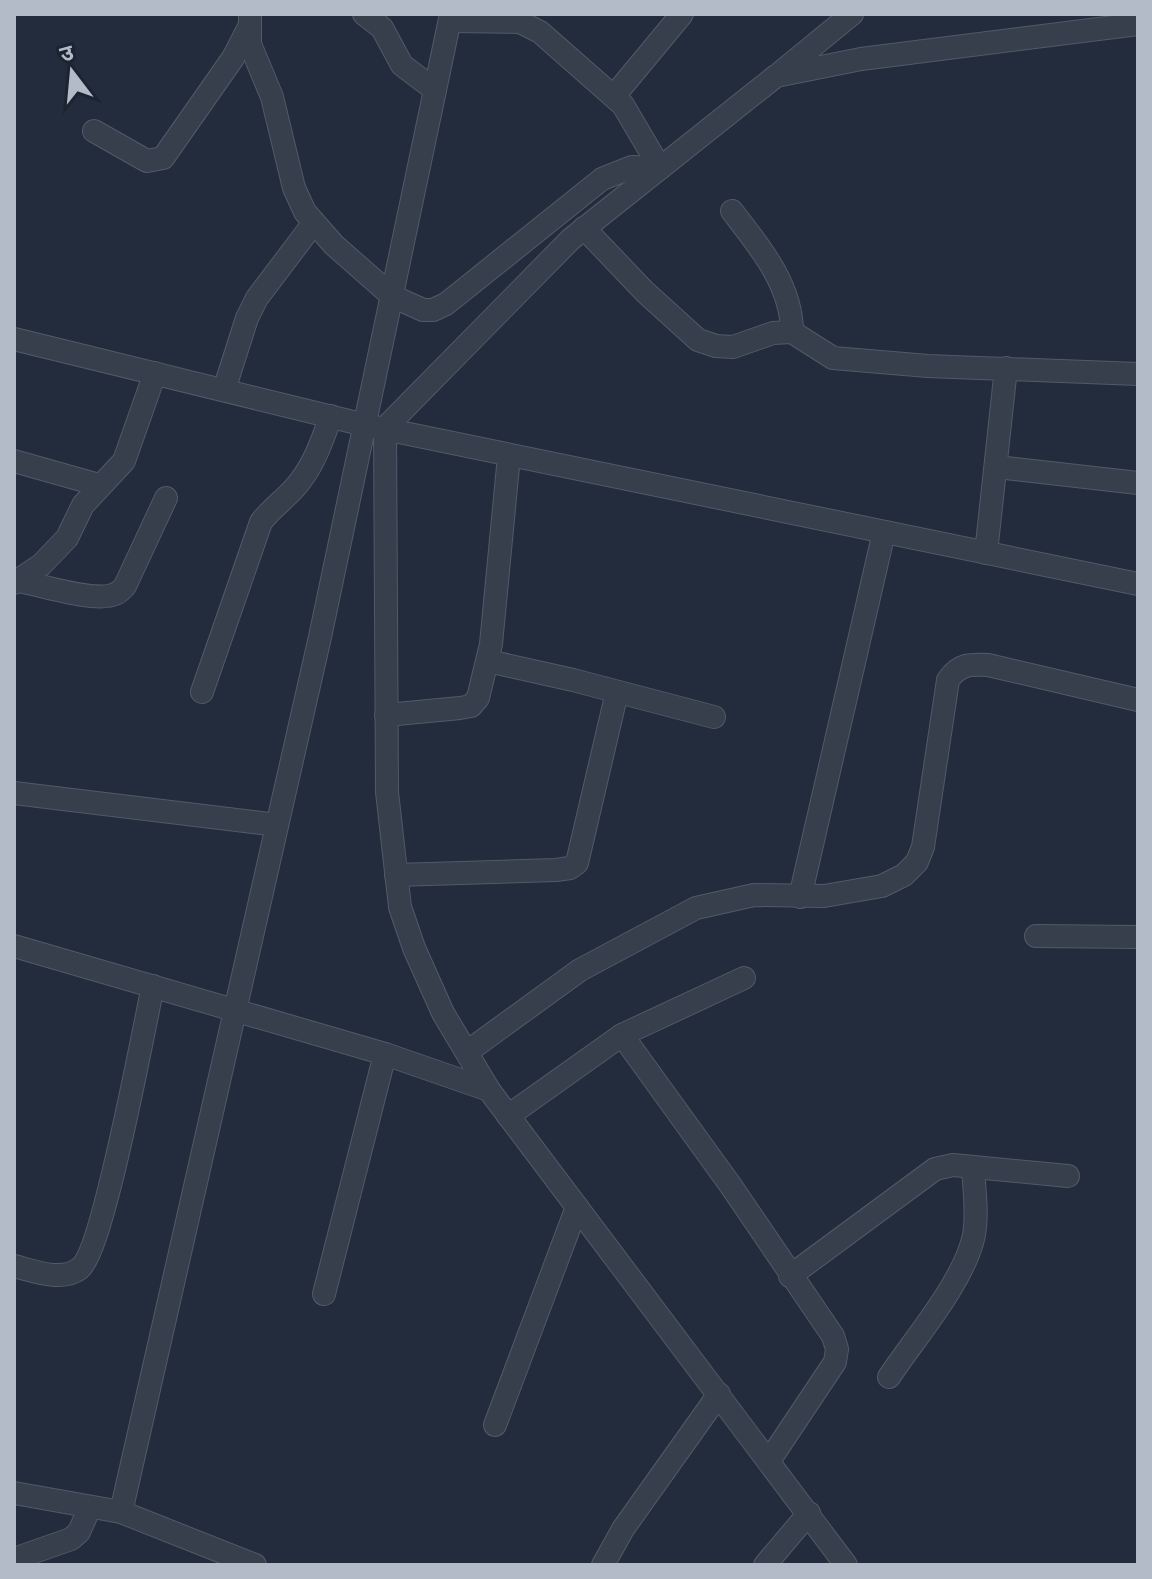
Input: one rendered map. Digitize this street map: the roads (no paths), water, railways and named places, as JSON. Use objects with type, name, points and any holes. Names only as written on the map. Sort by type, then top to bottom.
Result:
[{"type":"street","points":[[364,14],[382,28],[402,65],[435,90]]},
{"type":"street","points":[[614,96],[682,14]]},
{"type":"street","points":[[121,1512],[277,825],[375,426],[392,296],[450,17],[520,22],[530,26],[614,96],[634,120],[660,168]]},
{"type":"street","points":[[837,18],[776,76],[584,228],[375,426],[387,792],[400,907],[414,948],[443,1013],[489,1090],[846,1565]]},
{"type":"street","points":[[249,21],[254,55],[272,97],[294,188],[313,224],[392,296],[423,310],[433,310],[446,304],[602,179],[632,167],[660,168]]},
{"type":"street","points":[[94,131],[147,161],[163,158],[233,58],[249,21]]},
{"type":"street","points":[[776,76],[861,59],[1102,21],[1138,24]]},
{"type":"street","points":[[732,211],[772,267],[787,299],[792,332]]},
{"type":"street","points":[[224,390],[247,318],[257,298],[313,224]]},
{"type":"street","points":[[584,228],[645,292],[698,340],[733,347],[773,333],[792,332],[833,358],[1138,374]]},
{"type":"street","points":[[14,339],[509,456],[1138,584]]},
{"type":"street","points":[[986,553],[1006,368]]},
{"type":"street","points":[[17,582],[41,565],[67,538],[83,505],[124,461],[155,373]]},
{"type":"street","points":[[202,692],[261,522],[301,480],[314,459],[331,416]]},
{"type":"street","points":[[386,715],[471,706],[483,685],[509,456]]},
{"type":"street","points":[[14,461],[99,485]]},
{"type":"street","points":[[997,467],[1138,483]]},
{"type":"street","points":[[17,582],[101,597],[115,595],[125,586],[166,498]]},
{"type":"street","points":[[800,897],[884,532]]},
{"type":"street","points":[[488,661],[714,717]]},
{"type":"street","points":[[467,1052],[580,970],[696,908],[754,895],[824,896],[882,886],[904,875],[917,862],[923,847],[948,680],[955,670],[965,664],[988,665],[1138,700]]},
{"type":"street","points":[[396,875],[556,870],[570,868],[577,863],[617,692]]},
{"type":"street","points":[[14,793],[277,825]]},
{"type":"street","points":[[1036,936],[1138,937]]},
{"type":"street","points":[[14,946],[385,1054],[489,1090]]},
{"type":"street","points":[[508,1116],[622,1035],[744,978]]},
{"type":"street","points":[[14,1266],[66,1275],[82,1268],[91,1253],[112,1179],[153,986]]},
{"type":"street","points":[[622,1035],[731,1186],[833,1336],[837,1349],[835,1362],[769,1461]]},
{"type":"street","points":[[324,1294],[385,1054]]},
{"type":"street","points":[[790,1276],[928,1173],[953,1165],[1068,1176]]},
{"type":"street","points":[[889,1377],[955,1280],[968,1255],[975,1214],[973,1167]]},
{"type":"street","points":[[495,1425],[577,1207]]},
{"type":"street","points":[[603,1565],[623,1529],[719,1394]]},
{"type":"street","points":[[14,1493],[121,1512],[255,1565]]},
{"type":"street","points":[[14,1559],[71,1539],[79,1532],[90,1507]]},
{"type":"street","points":[[765,1565],[809,1513]]}]
